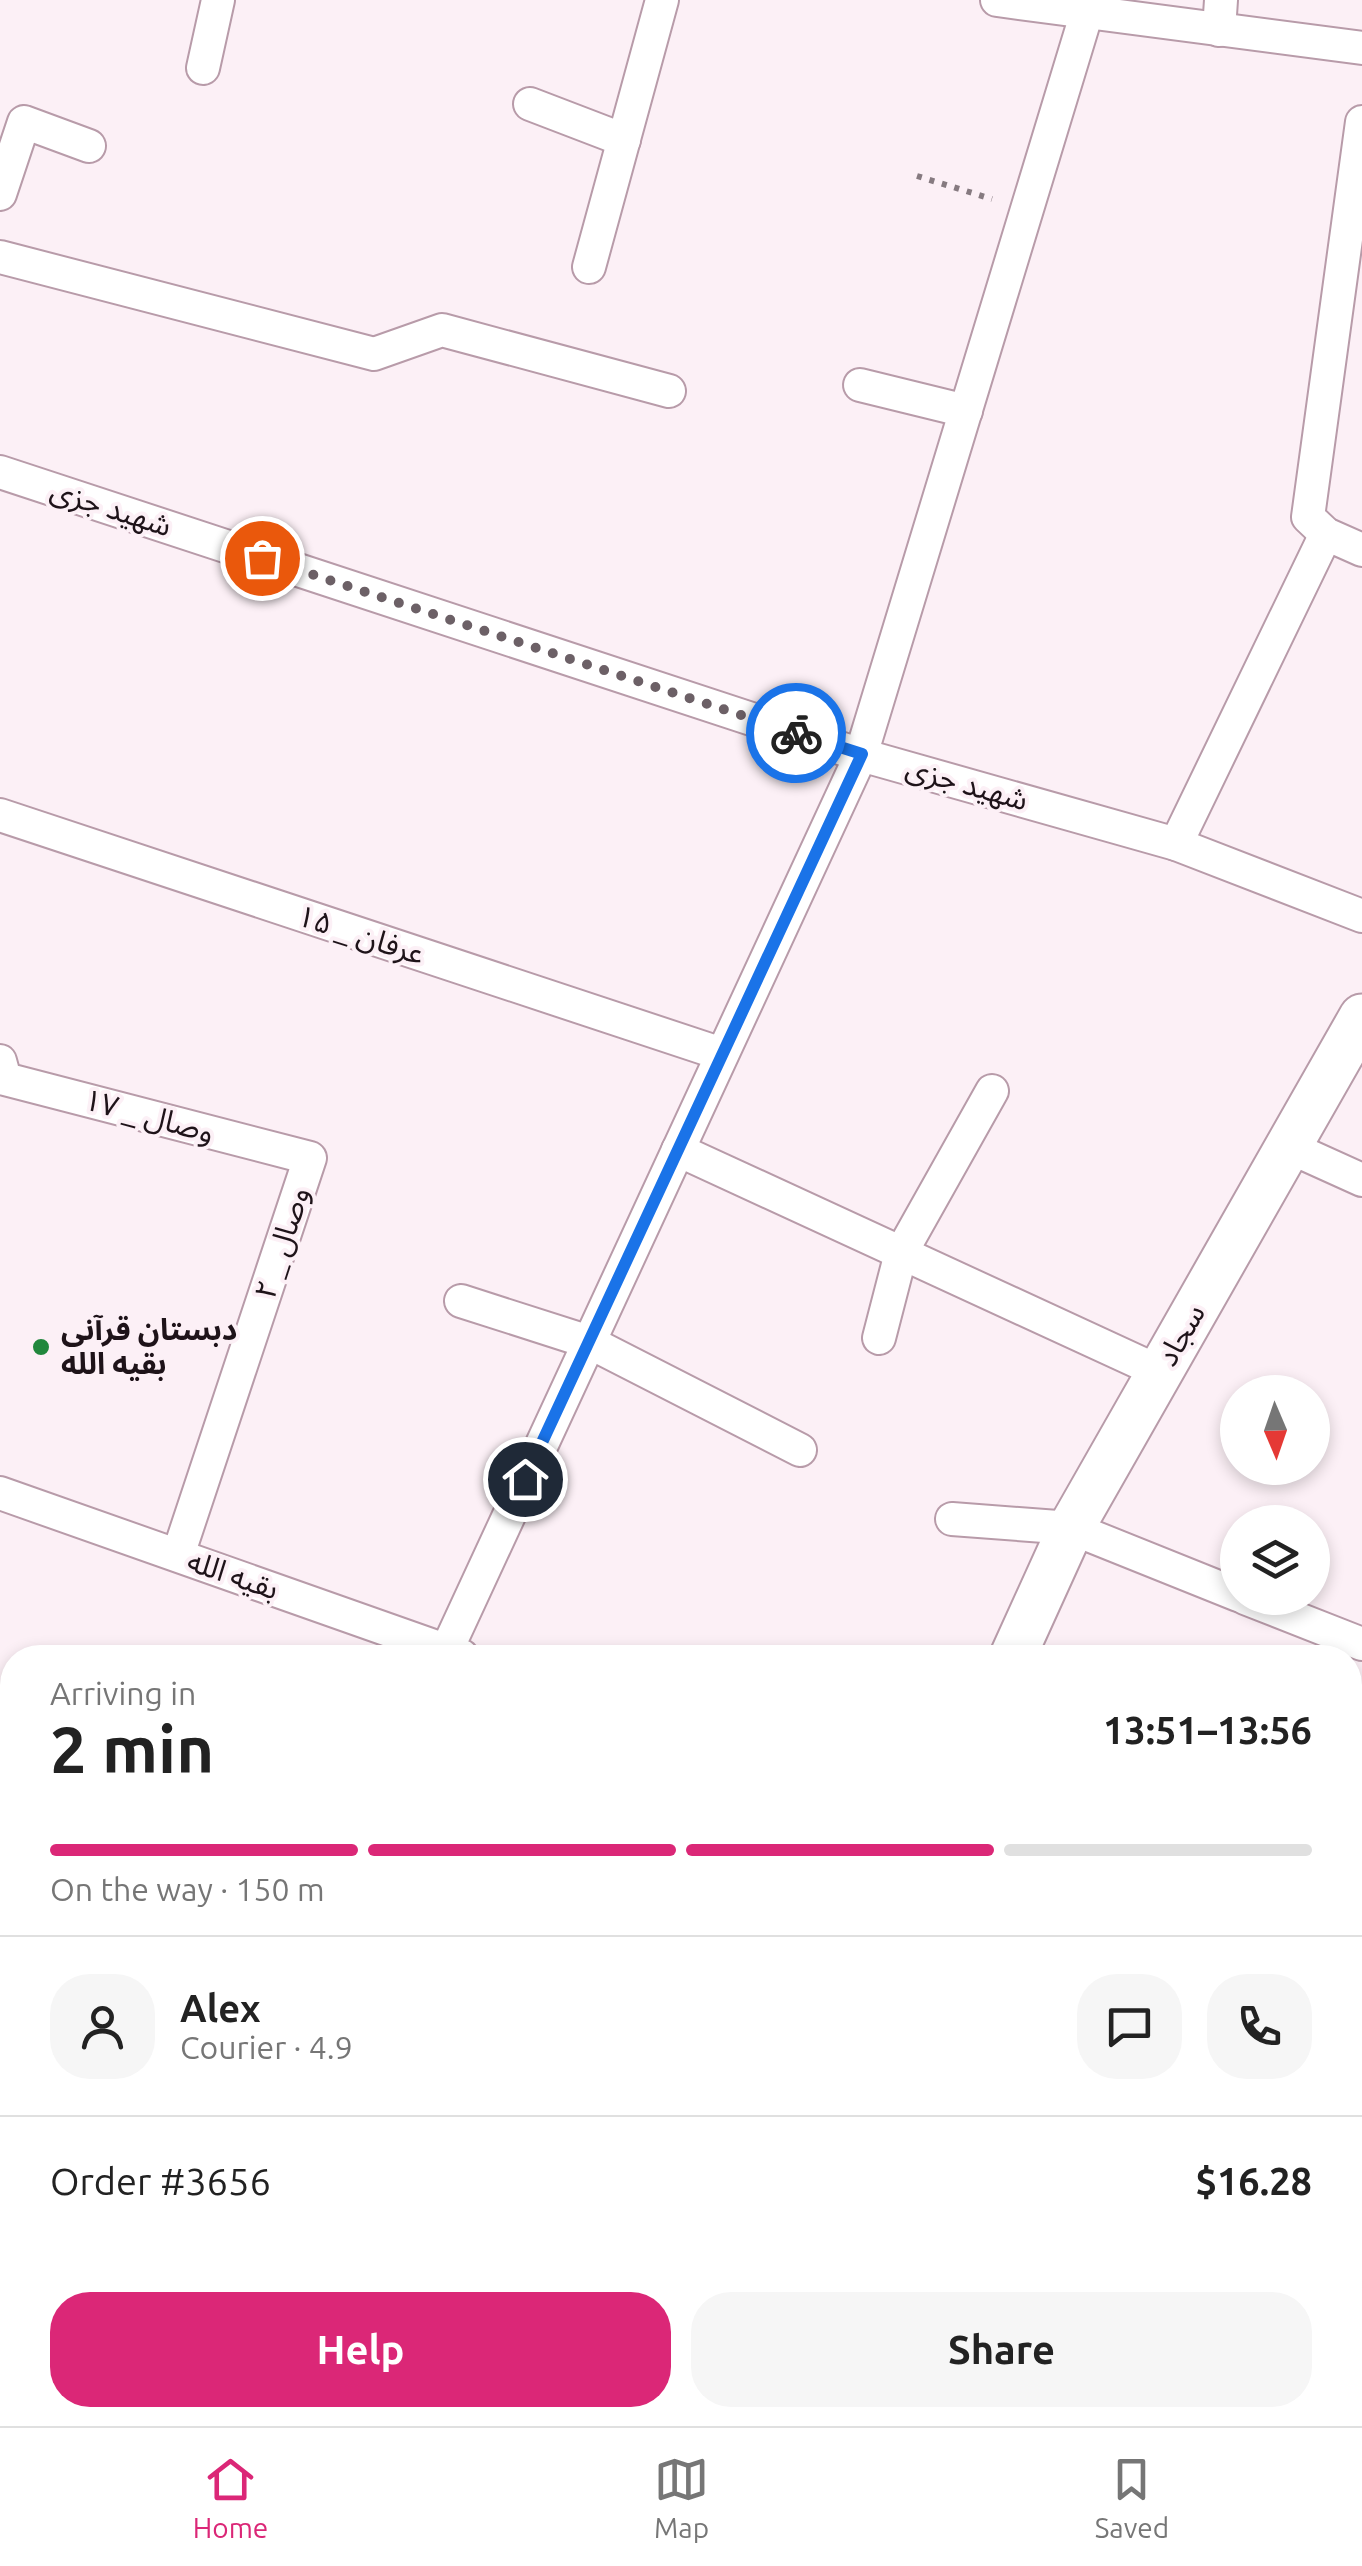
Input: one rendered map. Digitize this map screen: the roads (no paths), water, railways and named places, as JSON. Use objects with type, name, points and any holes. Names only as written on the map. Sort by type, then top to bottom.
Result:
[{"type":"street","points":[[204,68],[218,0]]},
{"type":"street","points":[[589,266],[662,0]]},
{"type":"street","points":[[997,0],[1087,12],[1220,15],[1362,48]]},
{"type":"street","points":[[456,1645],[588,1342],[862,754],[1087,12]]},
{"type":"street","points":[[530,104],[624,140]]},
{"type":"street","points":[[0,194],[24,122],[89,146]]},
{"type":"street","points":[[1362,122],[1308,517],[1326,534],[1362,550]]},
{"type":"street","points":[[0,257],[374,354],[442,330],[669,392]]},
{"type":"street","points":[[860,385],[966,411]]},
{"type":"street","name":"شهید جزی","points":[[0,472],[862,754],[1176,844],[1362,916]]},
{"type":"street","points":[[1176,844],[1326,534]]},
{"type":"street","name":"عرفان _ ۱۵","points":[[0,815],[722,1054]]},
{"type":"street","name":"سجاد","points":[[1018,1645],[1071,1528],[1362,1018]]},
{"type":"street","name":"وصال _ ۱۷","points":[[0,1061],[5,1078],[310,1158]]},
{"type":"street","points":[[879,1338],[900,1252],[992,1091]]},
{"type":"street","points":[[1289,1147],[1362,1180]]},
{"type":"street","points":[[678,1150],[1160,1372]]},
{"type":"street","name":"وصال _ ۲","points":[[178,1556],[310,1158]]},
{"type":"street","points":[[461,1302],[588,1342],[800,1450]]},
{"type":"street","name":"بقیه الله","points":[[0,1493],[424,1645]]},
{"type":"street","points":[[952,1518],[1071,1528],[1220,1588]]},
{"type":"street","points":[[1288,1615],[1362,1644]]},
{"type":"place","name":"دبستان قرآنی بقیه الله","points":[[41,1347]]}]
